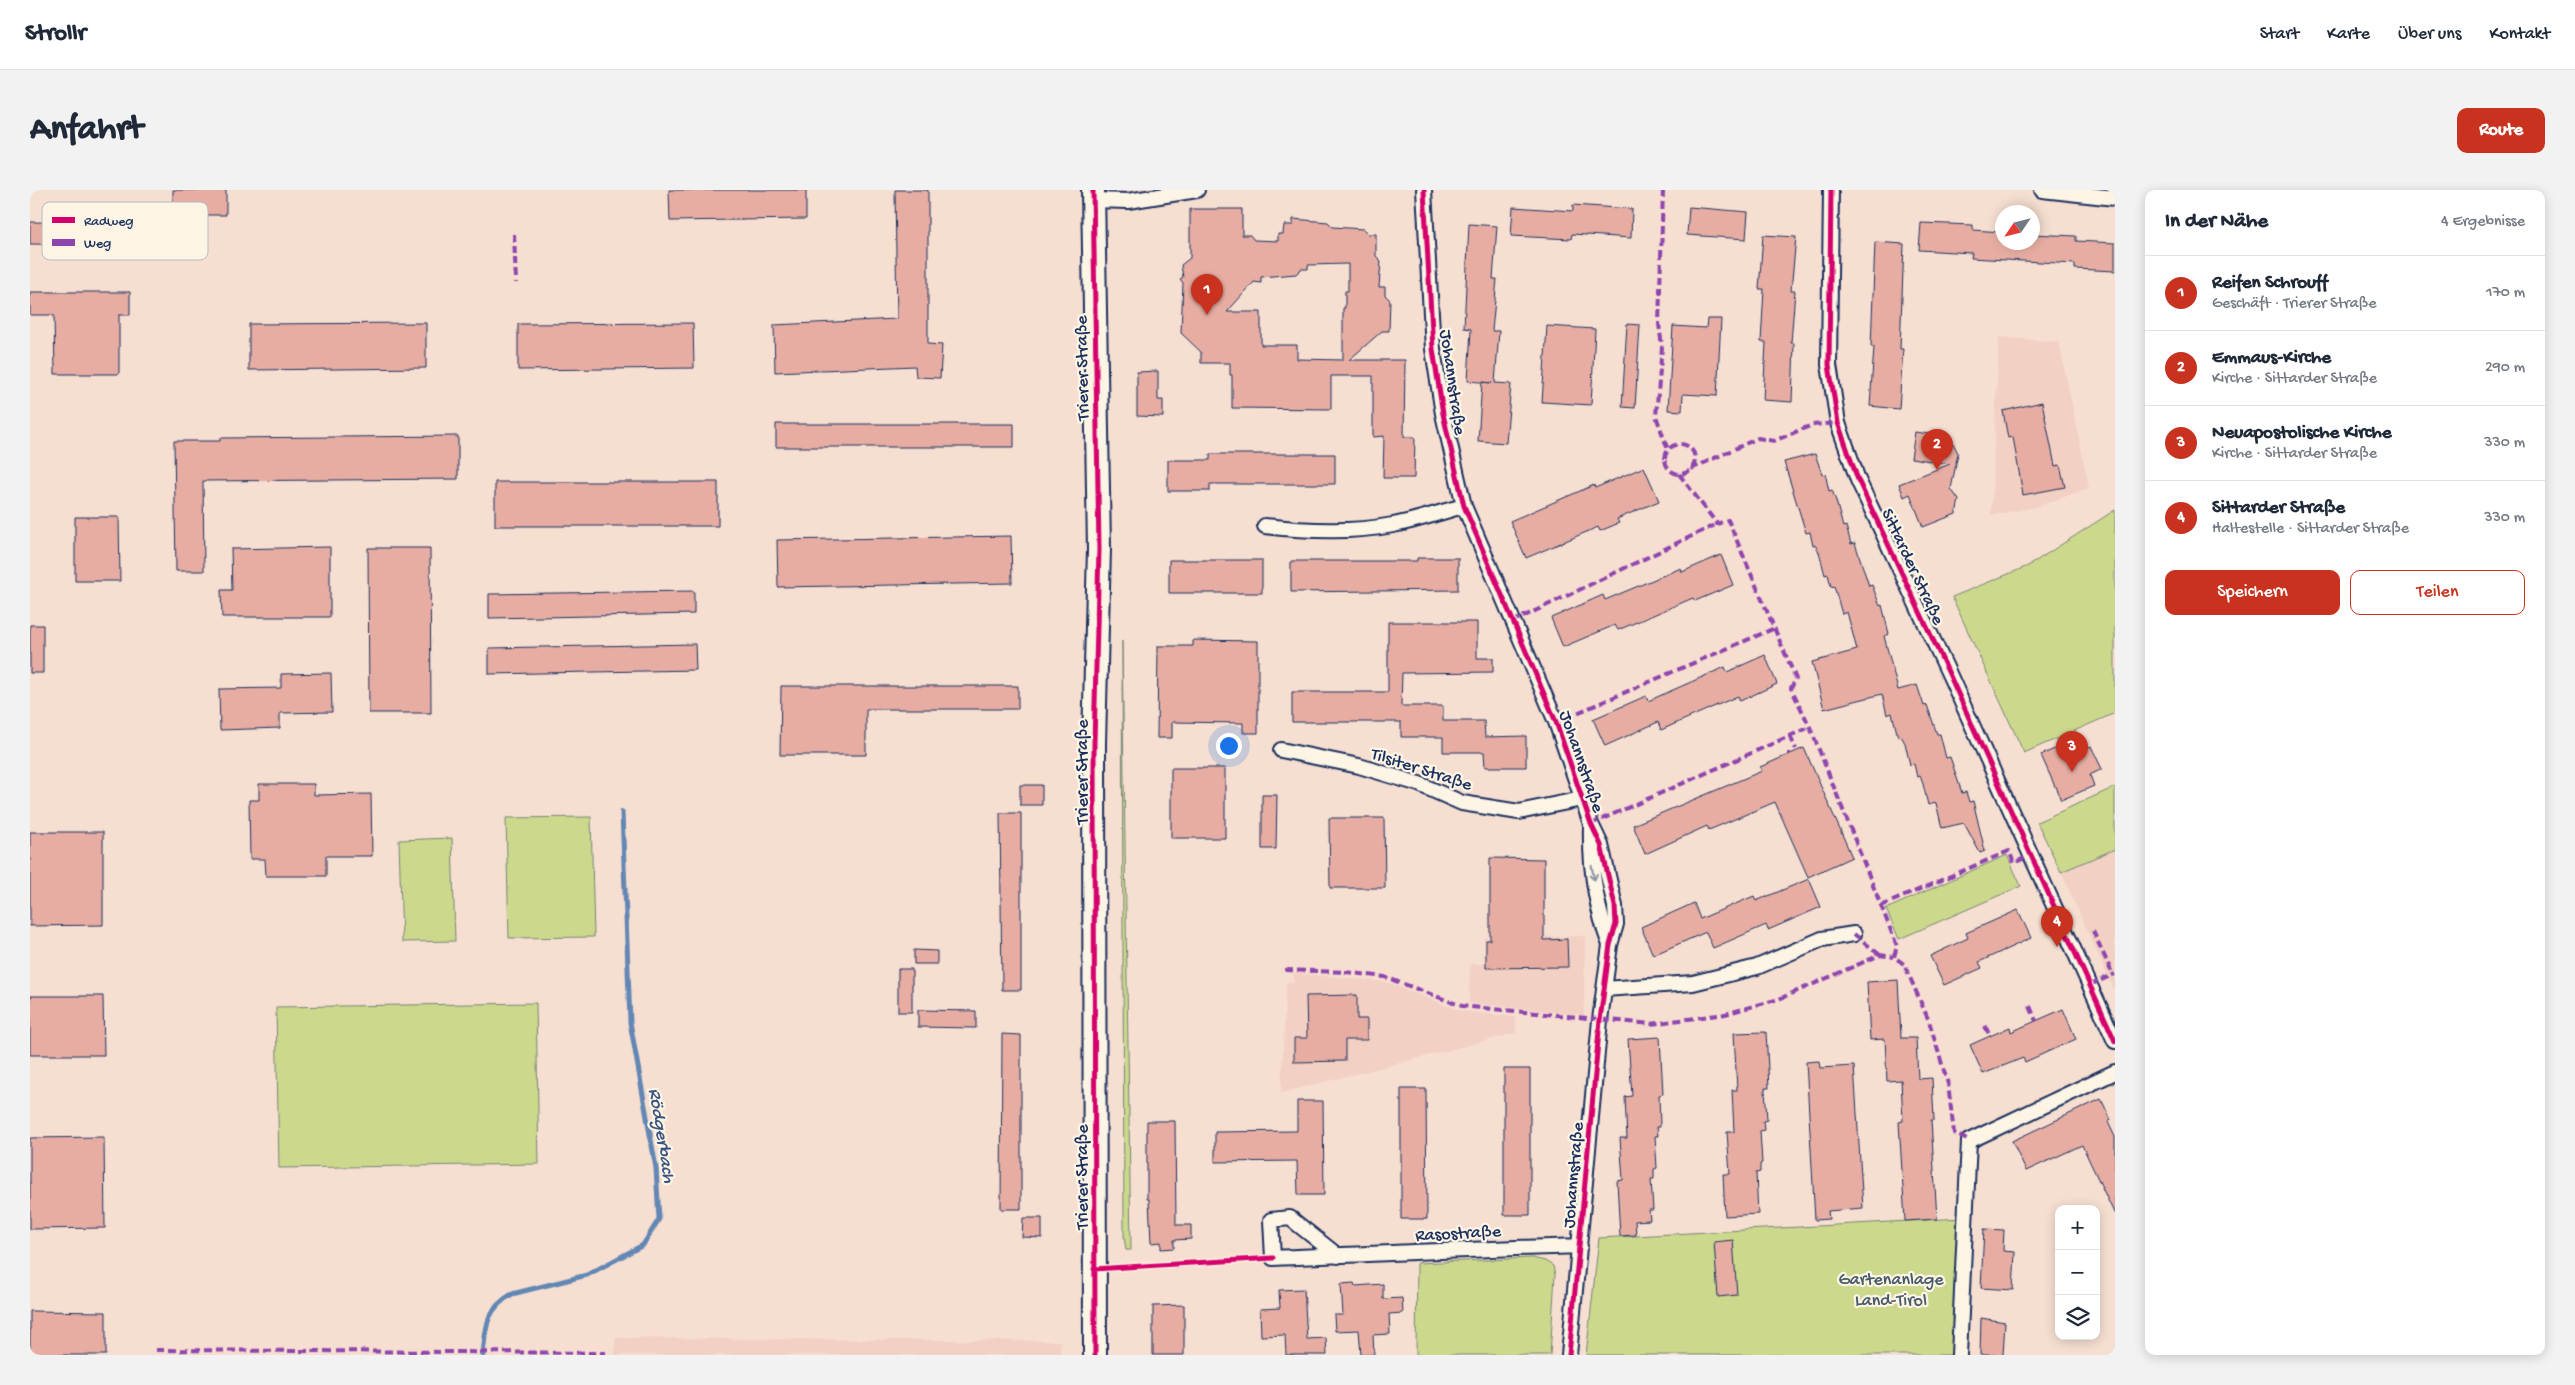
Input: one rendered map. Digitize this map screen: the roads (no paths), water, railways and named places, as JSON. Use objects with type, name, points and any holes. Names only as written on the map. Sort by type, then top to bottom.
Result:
[{"type":"main road","name":"Trierer Straße","points":[[1093,195],[1099,548],[1094,743],[1095,1355]]},
{"type":"street","points":[[1093,195],[1128,201],[1196,190]]},
{"type":"street","name":"Johannstraße","points":[[1424,190],[1433,349],[1443,414],[1464,506],[1556,722],[1591,824],[1592,865],[1604,929],[1610,945],[1604,989],[1569,1355]]},
{"type":"street","name":"Sittarder Straße","points":[[1831,190],[1829,365],[1838,423],[1858,480],[1950,676],[2115,1041]]},
{"type":"street","points":[[2042,190],[2115,198]]},
{"type":"street","points":[[1265,526],[1296,530],[1344,530],[1392,525],[1464,506]]},
{"type":"street","name":"Tilsiter Straße","points":[[1281,750],[1358,766],[1418,784],[1462,803],[1519,812],[1582,799]]},
{"type":"street","points":[[1604,989],[1693,983],[1757,967],[1822,939],[1854,934]]},
{"type":"street","points":[[1959,1355],[1969,1141],[2115,1072]]},
{"type":"street","name":"Rasostraße","points":[[1338,1256],[1290,1218],[1271,1220],[1273,1258],[1338,1256],[1580,1246]]},
{"type":"waterway","name":"Rödgerbach","points":[[483,1355],[488,1320],[503,1300],[512,1294],[587,1275],[643,1245],[659,1219],[656,1168],[630,1022],[622,812]]},
{"type":"place","name":"Reifen Schrouff","points":[[1207,315]]},
{"type":"place","name":"Emmaus-Kirche","points":[[1937,470]]},
{"type":"place","name":"Neuapostolische Kirche","points":[[2072,772]]},
{"type":"place","name":"Sittarder Straße","points":[[2057,947]]},
{"type":"park label","name":"Gartenanlage Land-Tirol","points":[[1891,1288]]}]
